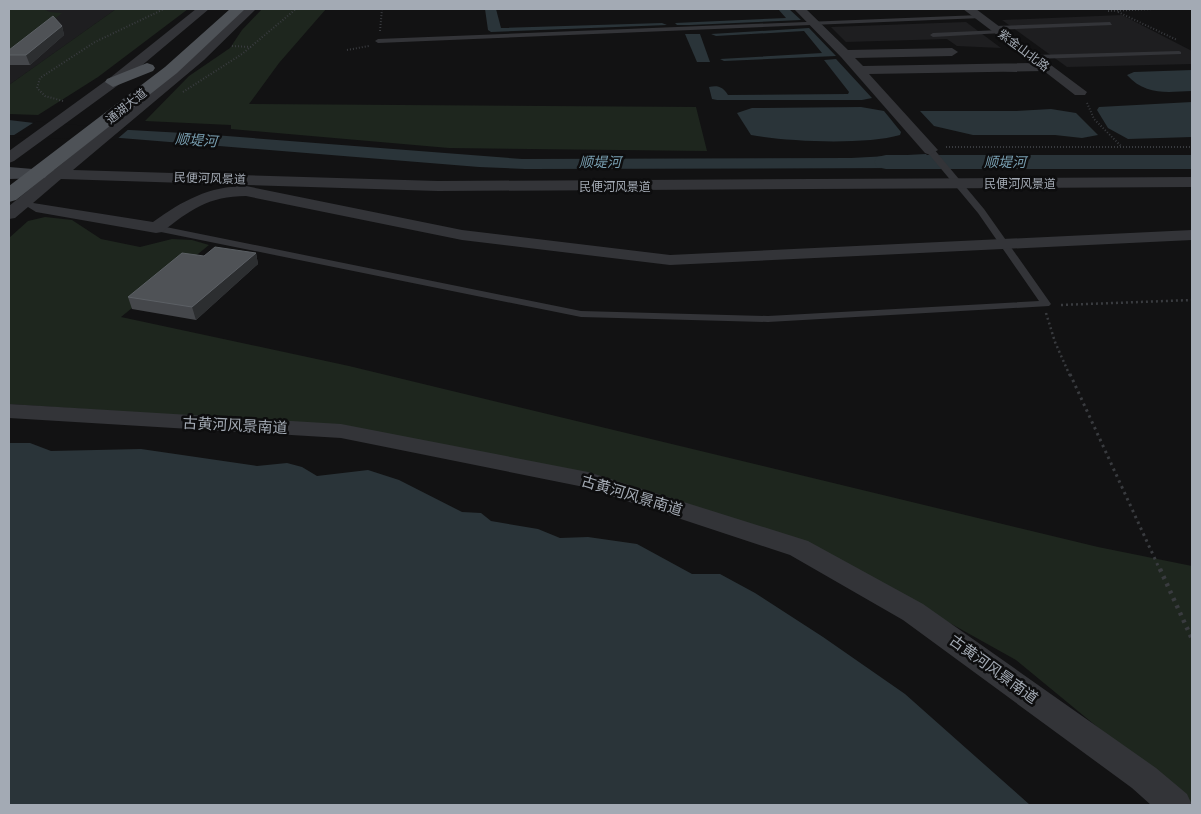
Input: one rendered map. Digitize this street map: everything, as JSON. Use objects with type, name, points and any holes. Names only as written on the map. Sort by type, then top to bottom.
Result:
[{"type":"main road","name":"通湖大道","points":[[10,170],[57,141],[87,118],[217,9]]},
{"type":"main road","name":"通湖大道","points":[[9,196],[38,174],[84,146],[119,120],[137,97],[238,9]]},
{"type":"main road","points":[[112,82],[147,68]]},
{"type":"main road","points":[[119,120],[137,97]]},
{"type":"street","points":[[10,170],[33,142],[203,9]]},
{"type":"street","points":[[119,120],[200,57],[250,9]]},
{"type":"street","points":[[800,9],[816,23],[860,70],[929,149]]},
{"type":"street","name":"紫金山北路","points":[[969,9],[1080,92]]},
{"type":"street","points":[[845,54],[952,52]]},
{"type":"street","points":[[860,70],[1047,67]]},
{"type":"street","points":[[9,214],[57,174],[84,146]]},
{"type":"street","points":[[10,170],[38,174]]},
{"type":"street","name":"民便河风景道","points":[[38,174],[438,186],[1192,182]]},
{"type":"street","points":[[36,207],[156,228],[190,202],[228,190],[261,194],[462,235],[670,260],[1192,235]]},
{"type":"street","name":"古黄河风景南道","points":[[9,411],[341,431],[588,480],[799,548],[913,612],[1136,773],[1175,805]]},
{"type":"lane","points":[[378,41],[980,16]]},
{"type":"lane","points":[[933,35],[1110,24]]},
{"type":"lane","points":[[1034,57],[1179,53]]},
{"type":"lane","points":[[929,149],[1005,244],[1046,304]]},
{"type":"lane","points":[[156,228],[581,314],[768,319],[1046,304]]},
{"type":"path","points":[[68,102],[48,98],[41,94],[37,88],[40,78],[95,42],[164,9]]},
{"type":"path","points":[[182,92],[206,79],[252,47],[271,33],[296,9]]},
{"type":"path","points":[[1115,11],[1184,44]]},
{"type":"path","points":[[225,46],[252,47]]},
{"type":"path","points":[[1080,92],[1094,119],[1121,147]]},
{"type":"path","points":[[929,149],[1192,147]]},
{"type":"path","points":[[1192,300],[1046,304],[1046,317],[1055,342],[1192,639]]},
{"type":"shaded area","points":[[9,9],[116,9],[9,85]]},
{"type":"shaded area","points":[[9,9],[43,9],[62,13],[9,55]]},
{"type":"shaded area","points":[[116,9],[188,9],[98,77],[38,115],[9,114],[9,85]]},
{"type":"shaded area","points":[[262,9],[326,9],[279,63],[249,104],[696,107],[707,151],[449,148],[231,129],[231,125],[145,121],[189,76],[230,48],[242,30]]},
{"type":"shaded area","points":[[1122,15],[1192,51],[1192,64],[1067,67],[1002,20]]},
{"type":"shaded area","points":[[966,22],[1001,48],[957,46],[947,39],[846,42],[831,27]]},
{"type":"shaded area","points":[[45,217],[72,220],[101,239],[140,247],[172,239],[192,240],[209,245],[121,317],[349,366],[1098,547],[1192,566],[1192,805],[1016,660],[878,583],[753,527],[325,425],[9,404],[9,238],[28,221]]},
{"type":"water","points":[[485,9],[496,9],[501,28],[662,23],[667,25],[491,32],[488,30]]},
{"type":"water","points":[[778,9],[789,9],[801,20],[690,25],[677,25],[675,23],[786,18]]},
{"type":"water","points":[[809,28],[836,56],[724,61],[720,59],[822,53],[804,31],[716,36],[711,34]]},
{"type":"water","points":[[685,34],[700,34],[710,62],[697,62]]},
{"type":"water","points":[[836,59],[872,98],[862,100],[712,99],[709,87],[715,86],[722,88],[728,95],[848,94],[849,92],[824,60]]},
{"type":"water","points":[[1192,70],[1192,91],[1165,92],[1149,90],[1134,82],[1127,75],[1134,72]]},
{"type":"water","points":[[1192,102],[1192,137],[1128,139],[1108,128],[1097,110],[1099,107]]},
{"type":"water","points":[[861,107],[884,111],[901,132],[900,135],[867,140],[805,141],[751,135],[737,113],[752,108]]},
{"type":"water","points":[[1051,109],[1076,113],[1098,135],[1082,138],[1055,135],[973,135],[934,126],[920,111],[1016,111]]},
{"type":"water","points":[[9,120],[59,126],[201,134],[522,159],[851,158],[926,154],[936,165],[913,168],[525,169],[479,167],[108,137],[9,135]]},
{"type":"water","points":[[9,443],[30,443],[51,451],[141,449],[257,466],[287,463],[302,467],[317,476],[368,470],[399,480],[462,512],[481,513],[491,521],[538,529],[560,538],[588,537],[637,544],[692,574],[720,574],[755,593],[823,637],[905,694],[1030,805],[9,805]]},
{"type":"pier","points":[[36,121],[130,128],[116,140],[11,137]]},
{"type":"building","points":[[53,16],[62,26],[26,55],[9,55],[9,50]]},
{"type":"building","points":[[215,247],[256,253],[192,307],[128,297],[182,253],[204,256]]},
{"type":"waterway","name":"顺堤河","points":[[886,162],[1192,162]]}]
